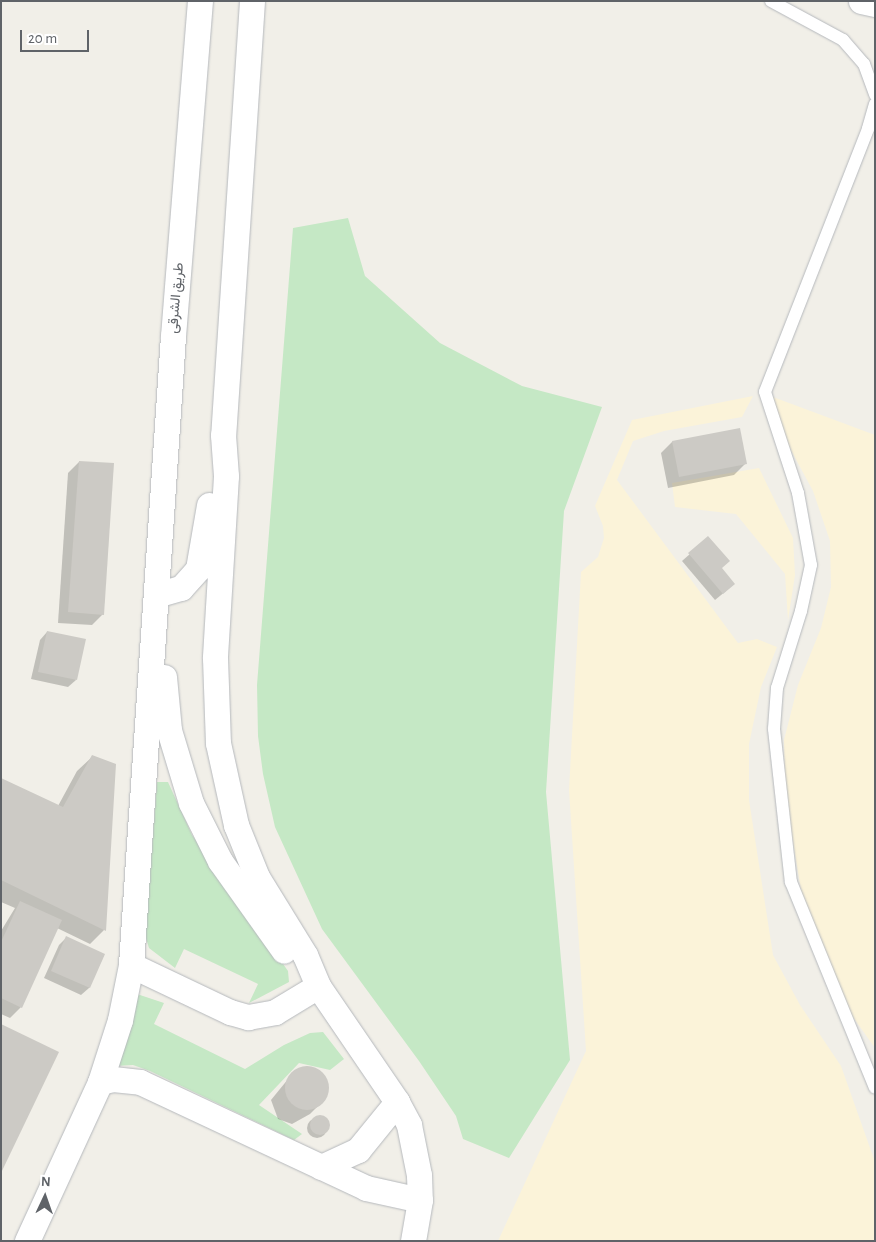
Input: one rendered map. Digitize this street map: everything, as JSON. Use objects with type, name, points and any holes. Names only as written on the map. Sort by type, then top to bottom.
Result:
[{"type":"street","name":"طريق الشرقى","points":[[156,595],[200,1]]},
{"type":"street","points":[[252,1],[223,435],[226,476],[214,686],[222,772],[246,851],[271,901],[305,955],[318,986],[397,1102],[409,1125],[416,1150],[420,1200],[412,1241]]},
{"type":"street","points":[[861,1],[875,4]]},
{"type":"street","points":[[156,595],[181,588],[198,570],[214,462],[223,435]]},
{"type":"street","points":[[27,1241],[100,1082],[120,1020],[131,965],[156,595]]},
{"type":"street","points":[[156,595],[164,638],[169,730],[191,803],[220,861],[293,964],[318,986]]},
{"type":"street","points":[[131,965],[230,1012],[248,1017],[276,1012],[318,986]]},
{"type":"street","points":[[100,1082],[113,1079],[140,1082],[379,1193],[420,1200]]},
{"type":"street","points":[[320,1167],[358,1150],[397,1102]]},
{"type":"lane","points":[[771,1],[843,40],[864,64],[875,95]]},
{"type":"lane","points":[[875,104],[868,130],[765,392],[798,493],[810,565],[800,611],[777,688],[774,729],[791,882],[875,1088]]},
{"type":"green space","points":[[348,218],[365,276],[440,343],[522,386],[602,407],[564,511],[546,792],[570,1060],[509,1158],[463,1139],[456,1116],[419,1061],[322,929],[275,827],[263,774],[258,736],[257,685],[293,228]]},
{"type":"green space","points":[[157,782],[168,782],[192,835],[288,971],[289,982],[249,1003],[258,984],[184,949],[175,968],[149,948],[145,935]]},
{"type":"green space","points":[[137,994],[164,1003],[154,1024],[245,1069],[284,1045],[310,1033],[323,1032],[344,1059],[330,1070],[299,1063],[259,1105],[302,1134],[294,1140],[150,1071],[133,1065],[115,1066]]},
{"type":"sand","points":[[753,396],[742,417],[664,431],[633,441],[617,480],[738,643],[757,639],[777,647],[761,687],[749,744],[749,800],[773,955],[800,1005],[841,1066],[875,1162],[875,1241],[498,1241],[586,1051],[569,790],[581,572],[598,557],[604,538],[603,526],[595,506],[632,420]]},
{"type":"sand","points":[[773,397],[875,435],[875,1048],[828,982],[809,938],[785,794],[784,740],[798,685],[821,628],[831,587],[830,541],[813,491],[778,426]]},
{"type":"sand","points":[[759,468],[793,538],[795,575],[788,620],[785,574],[736,514],[675,507],[672,483]]},
{"type":"building","points":[[740,428],[747,464],[679,477],[672,441]]},
{"type":"building","points":[[79,461],[114,463],[104,615],[68,612]]},
{"type":"building","points":[[708,536],[730,561],[722,568],[735,584],[723,594],[688,553]]},
{"type":"building","points":[[47,631],[86,639],[77,680],[38,672]]},
{"type":"building","points":[[92,755],[116,764],[106,931],[1,880],[1,778],[63,807]]},
{"type":"building","points":[[20,901],[62,920],[22,1008],[1,998],[1,942]]},
{"type":"building","points":[[66,936],[105,954],[90,988],[51,971]]},
{"type":"building","points":[[1,1024],[59,1052],[1,1173]]},
{"type":"building","points":[[307,1066],[319,1070],[325,1076],[329,1088],[325,1100],[319,1106],[307,1110],[295,1106],[289,1100],[285,1088],[289,1076],[295,1070]]},
{"type":"building","points":[[316,1115],[324,1115],[330,1121],[330,1129],[324,1135],[316,1135],[310,1129],[310,1121]]}]
